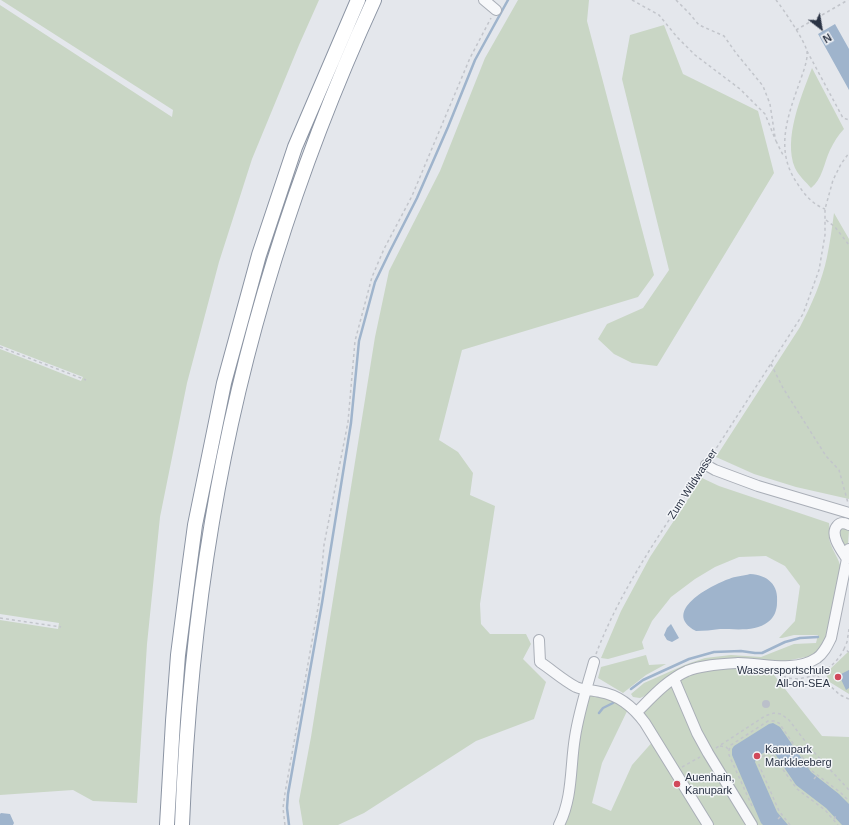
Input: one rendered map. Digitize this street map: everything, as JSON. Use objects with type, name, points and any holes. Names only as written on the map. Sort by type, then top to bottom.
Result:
[{"type":"highway","points":[[167,825],[172,728],[178,655],[188,577],[195,525],[224,383],[256,268],[295,147],[358,0]]},
{"type":"highway","points":[[182,825],[188,720],[202,587],[219,483],[240,384],[259,312],[285,227],[323,120],[374,0]]},
{"type":"street","points":[[484,0],[496,10]]},
{"type":"street","points":[[706,465],[715,470],[758,486],[849,513]]},
{"type":"street","points":[[637,712],[659,690],[688,671],[712,665],[739,663],[786,666],[795,665],[808,662],[825,650],[831,638],[848,554],[834,536],[834,531],[836,526],[840,524],[843,523],[849,525]]},
{"type":"street","points":[[538,640],[540,662],[577,687],[612,695],[630,705],[637,712],[708,825]]},
{"type":"street","points":[[559,825],[568,802],[575,739],[580,711],[594,662]]},
{"type":"street","points":[[674,679],[706,753],[752,825]]},
{"type":"path","points":[[632,0],[659,15],[677,37],[695,55],[740,89],[765,114],[776,141],[786,159],[792,176],[803,193],[817,206],[825,209]]},
{"type":"path","points":[[676,0],[699,25],[724,36],[762,86],[770,104],[776,141]]},
{"type":"path","points":[[776,0],[808,51],[843,118],[849,120]]},
{"type":"path","points":[[796,30],[848,0]]},
{"type":"path","points":[[285,825],[283,808],[284,793],[319,602],[324,545],[348,422],[355,341],[372,277],[384,249],[412,196],[470,58],[496,10]]},
{"type":"path","points":[[786,159],[785,136],[791,106],[804,70],[808,51]]},
{"type":"path","name":"Zum Wildwasser","points":[[594,662],[616,609],[630,582],[803,314],[819,270],[825,235],[825,209],[833,180],[841,164],[849,153]]},
{"type":"path","points":[[825,220],[835,227],[849,245]]},
{"type":"path","points":[[0,347],[86,380]]},
{"type":"path","points":[[771,364],[783,388],[826,456],[839,470],[849,508]]},
{"type":"path","points":[[0,618],[61,627]]},
{"type":"path","points":[[786,666],[785,678],[798,679],[817,675],[833,665],[840,657],[847,642],[849,629]]},
{"type":"path","points":[[844,649],[849,652]]},
{"type":"path","points":[[817,675],[819,678],[826,681],[840,695],[849,699]]},
{"type":"path","points":[[682,767],[719,746],[765,716],[774,713],[782,714],[789,720],[811,749],[849,790]]},
{"type":"path","points":[[754,810],[729,755],[729,750],[731,745],[768,721],[779,723],[812,771],[849,801]]},
{"type":"path","points":[[719,746],[726,747],[729,750]]},
{"type":"path","points":[[790,825],[779,811],[759,765],[760,759],[768,753],[771,753],[797,789],[825,810],[838,825]]},
{"type":"path","points":[[814,779],[817,775]]},
{"type":"path","points":[[834,819],[837,814]]},
{"type":"path","points":[[778,819],[782,815]]},
{"type":"green space","points":[[1,0],[319,0],[252,159],[219,262],[187,383],[160,517],[147,644],[137,803],[93,801],[73,790],[0,795],[0,620],[58,629],[59,623],[0,614],[0,349],[81,381],[83,377],[0,345],[0,5],[172,117],[173,110]]},
{"type":"green space","points":[[518,0],[589,0],[587,21],[654,275],[638,297],[462,350],[439,440],[458,452],[473,473],[470,495],[495,506],[480,604],[481,624],[490,634],[526,634],[531,644],[523,659],[546,682],[534,719],[476,741],[364,813],[338,825],[303,825],[299,801],[311,737],[375,337],[389,271],[440,171],[485,58]]},
{"type":"green space","points":[[664,25],[683,74],[758,111],[774,173],[657,366],[632,363],[614,354],[598,339],[607,324],[643,308],[669,270],[622,79],[630,35]]},
{"type":"green space","points":[[812,68],[844,129],[830,150],[818,181],[811,188],[795,168],[791,144],[795,118]]},
{"type":"green space","points":[[834,213],[849,239],[849,499],[796,487],[754,474],[716,457],[800,327],[809,310],[825,266]]},
{"type":"green space","points":[[702,478],[719,486],[829,523],[830,542],[841,569],[827,637],[818,652],[811,656],[785,661],[711,661],[647,695],[640,698],[633,697],[631,694],[644,683],[687,664],[705,658],[731,655],[761,657],[794,644],[816,643],[818,635],[794,635],[779,638],[795,621],[800,586],[785,566],[766,556],[739,557],[715,567],[695,579],[671,597],[652,621],[642,642],[644,649],[608,659],[601,658],[621,611],[650,557]]},
{"type":"green space","points":[[843,528],[849,531],[848,543],[845,545],[840,540],[839,530]]},
{"type":"green space","name":"Wassersportschule All-on-SEA","points":[[849,651],[849,694],[828,681],[826,673]]},
{"type":"green space","points":[[646,655],[649,665],[666,664],[646,675],[623,693],[598,678],[601,667]]},
{"type":"green space","name":"Kanupark Markkleeberg","points":[[767,666],[822,736],[849,737],[849,825],[559,825],[586,689],[630,705],[602,763],[592,803],[611,811],[632,765],[655,739],[637,712],[688,671]]},
{"type":"water","points":[[835,24],[849,49],[849,90],[818,34]]},
{"type":"water","points":[[750,574],[762,576],[767,579],[774,586],[776,591],[776,611],[768,622],[751,629],[699,631],[696,631],[686,624],[683,616],[686,608],[692,600],[701,593],[721,582]]},
{"type":"water","points":[[671,624],[679,638],[672,642],[667,640],[664,635],[667,628]]},
{"type":"water","points":[[849,670],[849,688],[846,690],[839,675]]},
{"type":"water","points":[[773,723],[780,727],[811,772],[839,794],[849,804],[849,825],[842,825],[826,808],[796,785],[773,751],[768,750],[757,757],[755,762],[777,812],[788,825],[763,825],[761,823],[732,755],[732,749],[734,746]]},
{"type":"water","points":[[1,813],[10,814],[14,823],[13,825],[0,825]]},
{"type":"building","points":[[764,700],[768,700],[770,704],[768,708],[764,708],[762,706],[762,702]]},
{"type":"waterway","points":[[289,825],[287,808],[288,794],[322,603],[351,423],[359,341],[375,282],[417,198],[475,60],[508,0]]},
{"type":"waterway","points":[[631,689],[643,680],[689,659],[714,652],[741,651],[762,653],[785,642],[800,638],[818,637]]},
{"type":"waterway","points":[[599,713],[603,708],[613,703]]},
{"type":"place","name":"Wassersportschule All-on-SEA","points":[[838,677]]},
{"type":"place","name":"Kanupark Markkleeberg","points":[[757,756]]},
{"type":"place","name":"Auenhain, Kanupark","points":[[677,784]]}]
